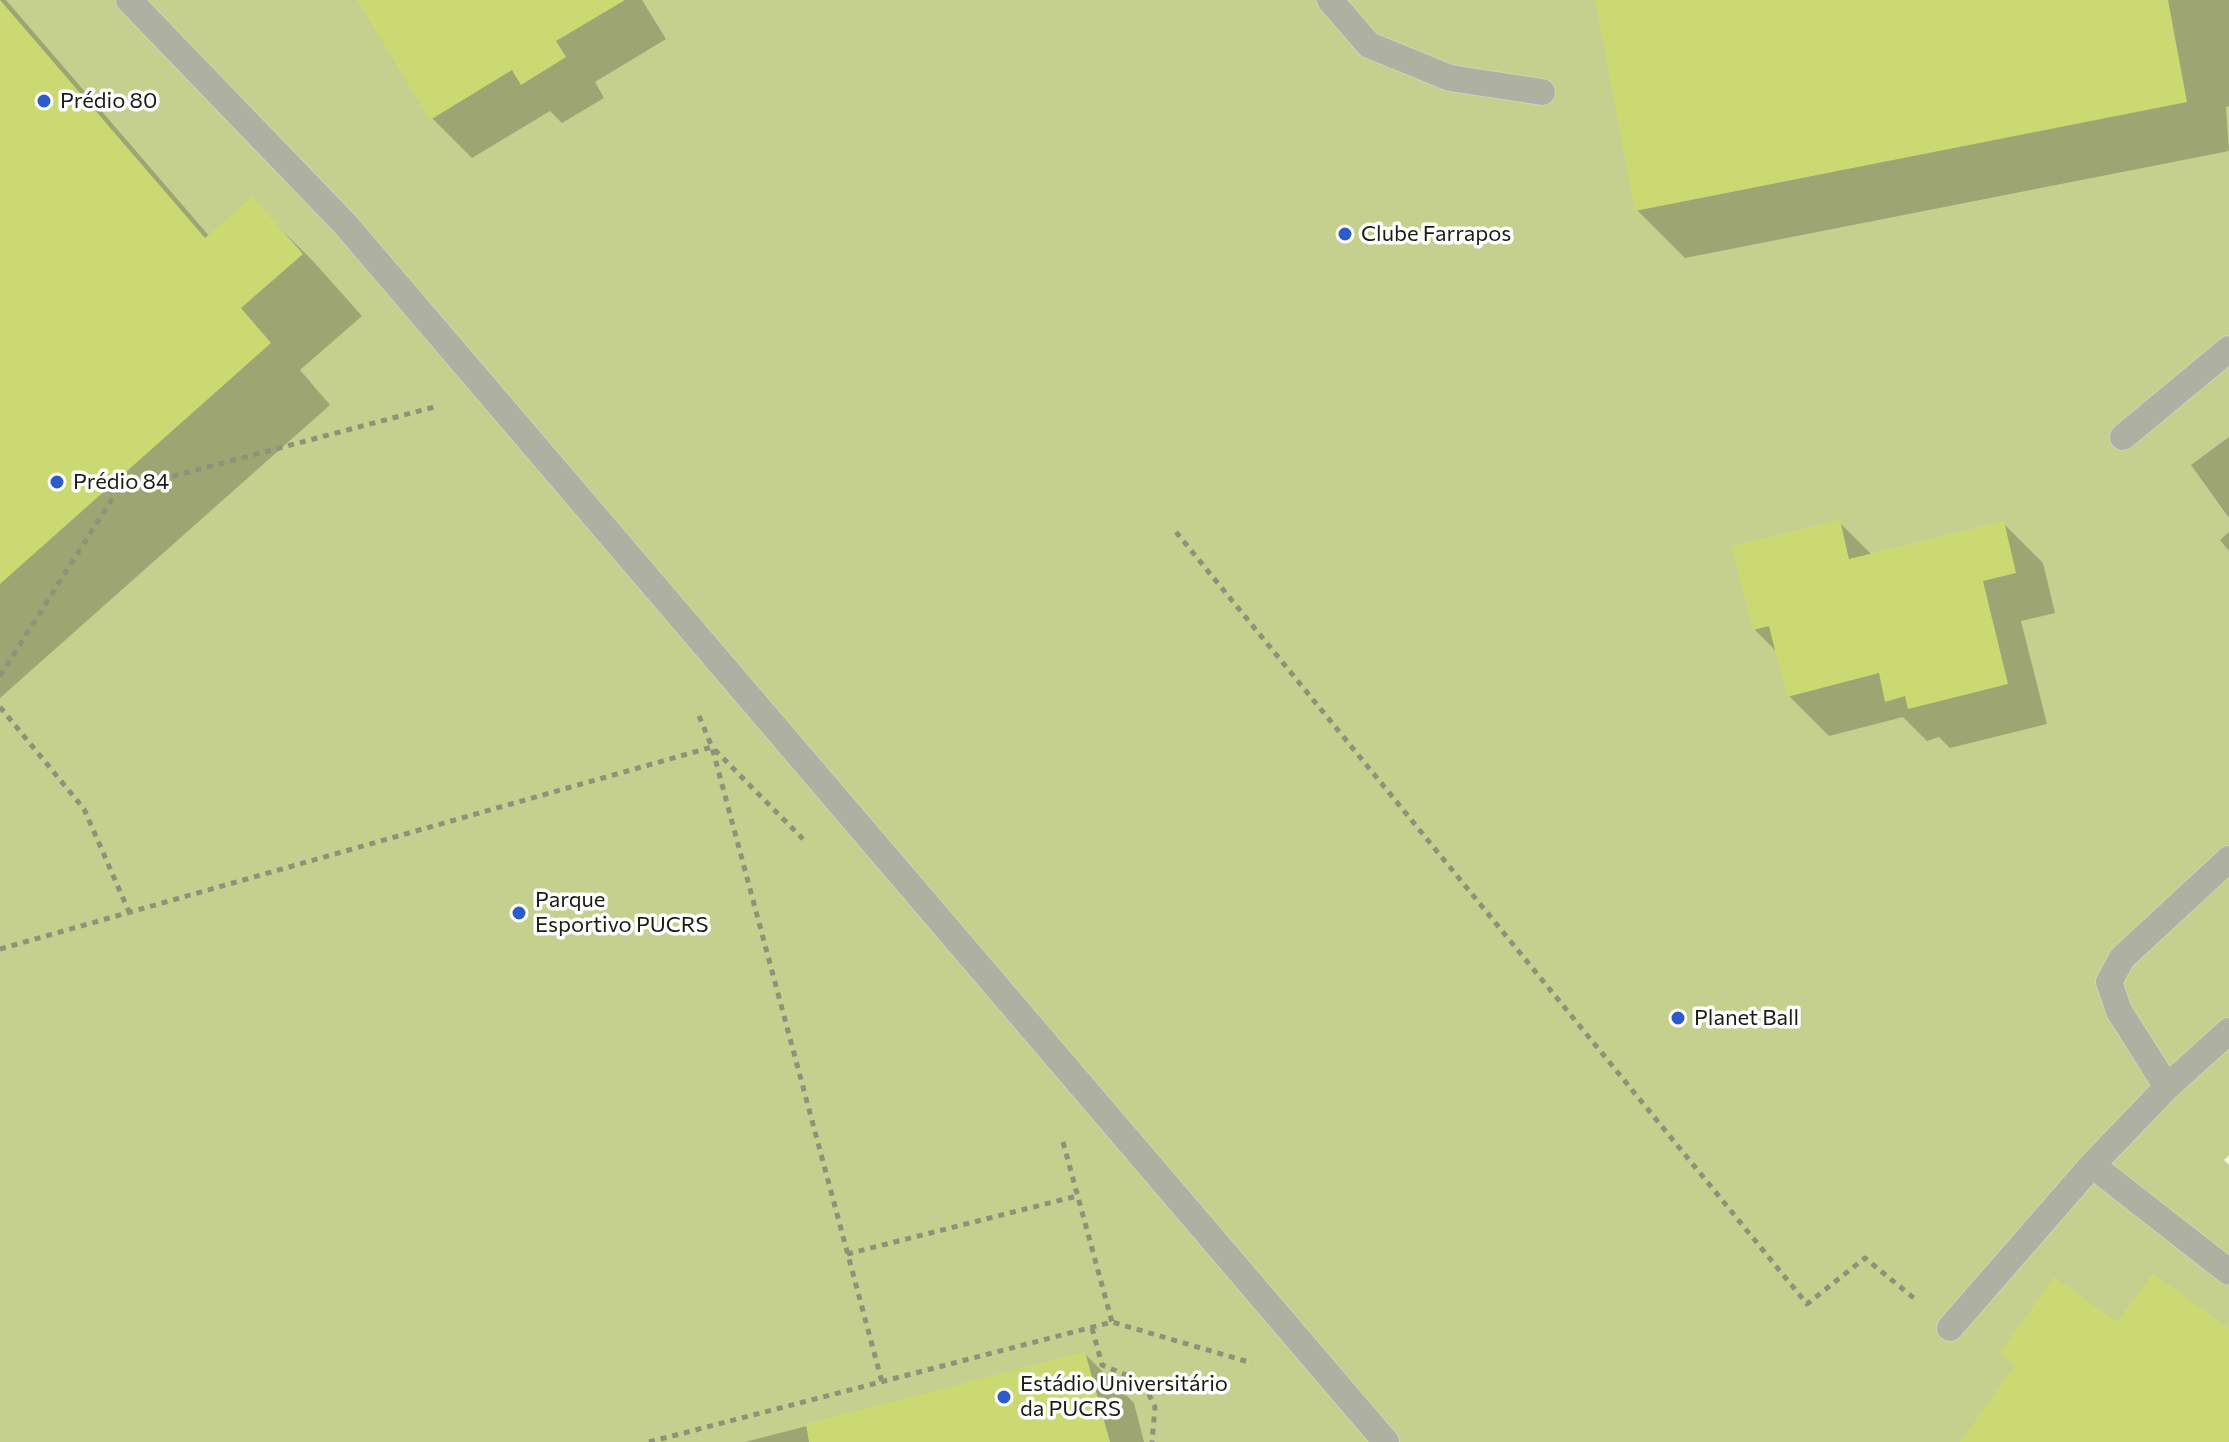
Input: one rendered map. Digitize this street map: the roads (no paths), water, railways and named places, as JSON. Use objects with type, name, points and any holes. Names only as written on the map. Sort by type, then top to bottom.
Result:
[{"type":"lane","points":[[129,0],[345,224],[1386,1442]]},
{"type":"lane","points":[[1330,0],[1369,45],[1450,78],[1542,92]]},
{"type":"lane","points":[[2123,437],[2229,349]]},
{"type":"lane","points":[[2167,1087],[2119,1011],[2109,982],[2122,958],[2229,859]]},
{"type":"lane","points":[[1950,1328],[2092,1165],[2167,1087],[2229,1031]]},
{"type":"lane","points":[[2092,1165],[2229,1272]]},
{"type":"place","name":"Prédio 80","points":[[44,101]]},
{"type":"place","name":"Clube Farrapos","points":[[1345,234]]},
{"type":"place","name":"Prédio 84","points":[[57,482]]},
{"type":"place","name":"Parque Esportivo PUCRS","points":[[519,913]]},
{"type":"place","name":"Planet Ball","points":[[1678,1018]]},
{"type":"place","name":"Estádio Universitário da PUCRS","points":[[1004,1397]]}]
